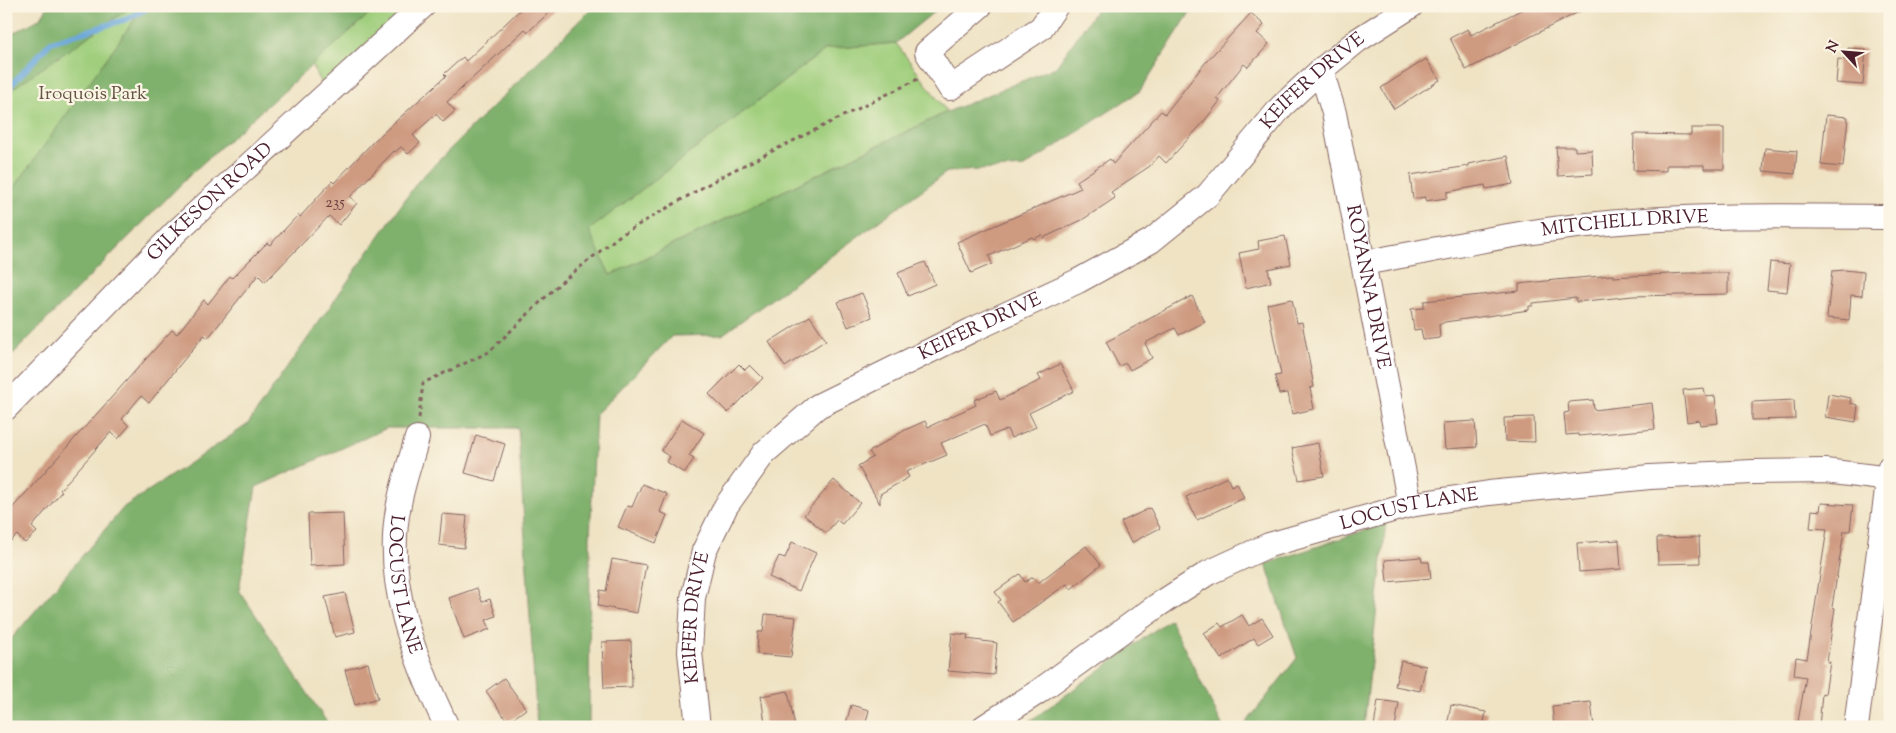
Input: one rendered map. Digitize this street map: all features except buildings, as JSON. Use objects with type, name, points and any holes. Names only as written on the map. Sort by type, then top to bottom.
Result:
[{"type":"street","name":"GILKESON ROAD","points":[[6,408],[177,231],[423,6]]},
{"type":"street","points":[[980,6],[927,52],[936,70],[950,88],[1041,28],[1056,6]]},
{"type":"street","name":"KEIFER DRIVE","points":[[698,727],[690,652],[693,598],[704,551],[726,506],[764,453],[818,406],[972,330],[1078,281],[1151,241],[1208,195],[1282,106],[1321,70],[1358,40],[1411,6]]},
{"type":"street","name":"ROYANNA DRIVE","points":[[1321,70],[1334,113],[1410,505]]},
{"type":"street","name":"MITCHELL DRIVE","points":[[1363,263],[1537,231],[1600,224],[1748,215],[1890,217]]},
{"type":"street","name":"LOCUST LANE","points":[[417,438],[398,505],[394,566],[405,620],[423,676],[447,727]]},
{"type":"street","name":"LOCUST LANE","points":[[984,727],[1208,573],[1269,545],[1410,505],[1489,493],[1650,478],[1752,472],[1825,471],[1889,475]]},
{"type":"street","points":[[1856,727],[1889,475]]},
{"type":"path","points":[[417,438],[423,382],[489,352],[558,285],[619,236],[724,175],[936,70]]},
{"type":"green space","points":[[48,6],[133,6],[6,93],[6,37],[41,18]]},
{"type":"green space","name":"Iroquois Park","points":[[51,6],[408,6],[323,88],[302,46],[6,327],[6,54]]},
{"type":"green space","name":"Iroquois Park","points":[[144,6],[378,6],[194,171],[6,361],[6,199]]},
{"type":"green space","points":[[594,6],[941,6],[896,43],[826,49],[589,230],[610,275],[947,112],[1056,67],[1099,6],[1194,6],[1140,91],[1024,167],[947,172],[722,335],[672,336],[596,414],[590,537],[589,727],[537,727],[518,428],[387,428],[256,487],[239,590],[330,727],[6,727],[6,645],[124,507],[247,425],[418,181]]},
{"type":"green space","points":[[896,43],[947,112],[610,275],[588,230],[826,49]]},
{"type":"green space","points":[[1386,523],[1364,727],[1243,727],[1297,658],[1266,564]]},
{"type":"green space","points":[[1170,619],[1223,727],[1022,727]]},
{"type":"waterway","points":[[6,94],[11,85],[51,42],[127,19],[151,6]]}]
